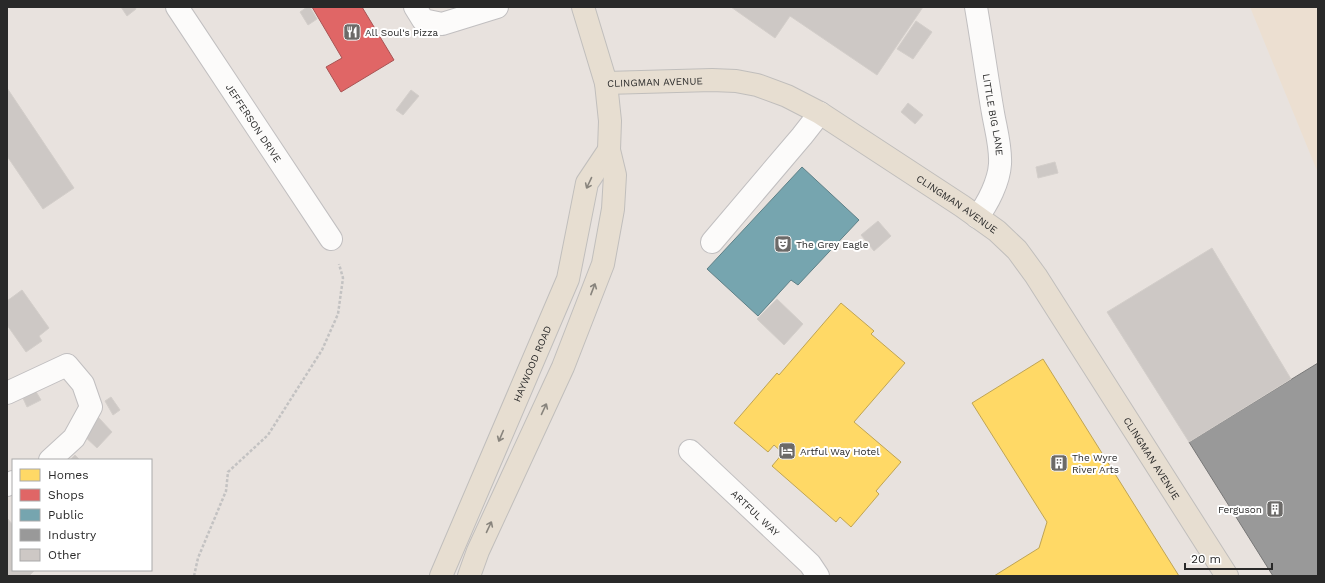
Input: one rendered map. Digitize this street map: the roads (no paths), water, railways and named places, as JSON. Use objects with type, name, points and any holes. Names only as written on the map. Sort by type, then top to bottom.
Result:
[{"type":"main road","name":"CLINGMAN AVENUE","points":[[583,7],[606,83],[712,80],[736,81],[757,85],[787,96],[820,113],[962,206],[997,231],[1017,250],[1036,276],[1227,576]]},
{"type":"main road","points":[[469,576],[478,551],[563,367],[603,264],[613,209],[615,175],[609,150],[610,121],[606,83]]},
{"type":"main road","name":"HAYWOOD ROAD","points":[[442,576],[568,280],[587,183],[609,150]]},
{"type":"main road","points":[[456,542],[478,551]]},
{"type":"street","name":"JEFFERSON DRIVE","points":[[177,7],[331,239]]},
{"type":"street","points":[[415,7],[423,20],[442,24],[497,7]]},
{"type":"street","name":"LITTLE BIG LANE","points":[[976,7],[1000,155],[1000,166],[992,190],[984,208],[977,217]]},
{"type":"street","points":[[712,242],[820,113]]},
{"type":"street","points":[[7,393],[67,365],[83,384],[91,407],[74,438],[51,459]]},
{"type":"street","name":"ARTFUL WAY","points":[[690,452],[810,564],[818,576]]},
{"type":"place","name":"All Soul's Pizza","points":[[352,32]]},
{"type":"place","name":"The Grey Eagle","points":[[783,244]]},
{"type":"place","name":"Artful Way Hotel","points":[[787,451]]},
{"type":"place","name":"The Wyre River Arts","points":[[1059,463]]},
{"type":"place","name":"Ferguson","points":[[1275,509]]}]
